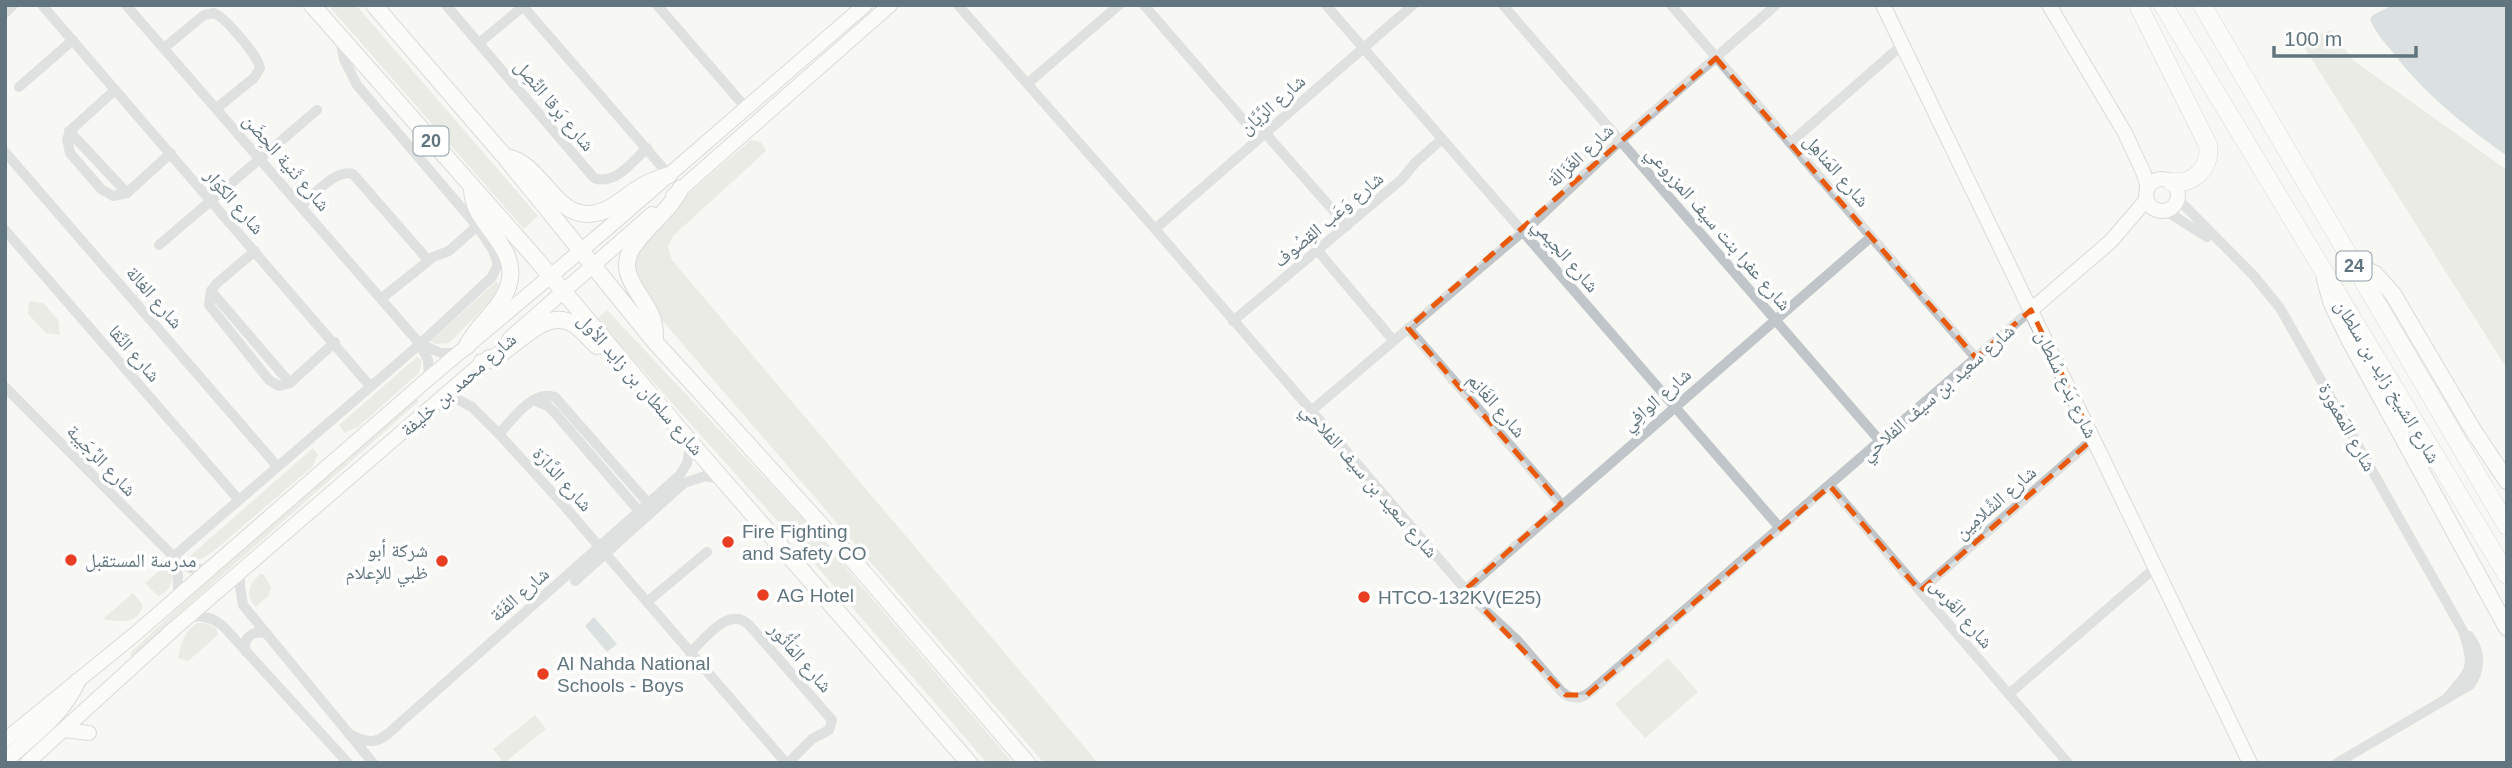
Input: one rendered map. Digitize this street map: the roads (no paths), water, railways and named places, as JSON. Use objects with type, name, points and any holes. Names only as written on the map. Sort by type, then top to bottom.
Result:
[{"type":"highway","points":[[2138,5],[2208,145],[2207,162],[2197,176],[2171,187]]},
{"type":"highway","name":"شارع الشيخ زايد بن سلطان","points":[[2163,5],[2507,575]]},
{"type":"highway","name":"شارع الشيخ زايد بن سلطان","points":[[2203,5],[2507,526]]},
{"type":"main road","name":"شارع سلطان بن زايد الأول","points":[[312,5],[550,276],[969,763]]},
{"type":"main road","name":"شارع سلطان بن زايد الأول","points":[[374,5],[505,157],[655,342],[858,566],[1027,763]]},
{"type":"main road","name":"شارع محمد بن خليفة","points":[[5,740],[209,570],[865,5]]},
{"type":"main road","name":"شارع محمد بن خليفة","points":[[27,763],[240,571],[417,421],[441,397],[890,5]]},
{"type":"main road","name":"شارع بَدَع سُلطان","points":[[1883,5],[2250,763]]},
{"type":"main road","name":"شارع المَعمُورة","points":[[2049,5],[2126,133],[2155,172],[2171,187]]},
{"type":"main road","name":"شارع المَعمُورة","points":[[2126,133],[2144,174],[2148,194]]},
{"type":"main road","points":[[505,157],[527,166],[570,209],[587,214],[606,210],[645,184],[669,175]]},
{"type":"main road","points":[[2158,180],[2171,187],[2171,209],[2162,211],[2149,204],[2148,194],[2158,180]]},
{"type":"main road","points":[[462,350],[501,302],[508,288],[510,274],[507,253],[477,212],[472,188]]},
{"type":"main road","points":[[655,342],[652,318],[629,279],[627,264],[632,248],[669,207],[681,188]]},
{"type":"main road","name":"شارع سعيد بن سيف الفلاحي","points":[[2111,241],[2148,194]]},
{"type":"main road","name":"شارع سعيد بن سيف الفلاحي","points":[[2031,310],[2111,241],[2162,211]]},
{"type":"main road","points":[[2352,262],[2375,274],[2393,294],[2466,419],[2507,481]]},
{"type":"main road","points":[[2324,274],[2332,304],[2350,341],[2507,628]]},
{"type":"main road","points":[[521,300],[529,300],[535,305],[534,317]]},
{"type":"main road","points":[[482,362],[500,356],[543,323],[556,319],[574,324],[601,350],[624,363]]},
{"type":"main road","points":[[5,760],[63,706],[77,682]]},
{"type":"main road","points":[[65,730],[89,733]]},
{"type":"street","points":[[5,13],[13,5]]},
{"type":"street","name":"شارع الكوَار","points":[[42,5],[335,342],[370,386]]},
{"type":"street","name":"شارع ثَنية الحِضَن","points":[[126,5],[420,344],[428,360],[429,378]]},
{"type":"street","name":"شارع بَرقا النِّصِل","points":[[446,5],[594,178],[604,181],[613,178],[647,148]]},
{"type":"street","points":[[657,5],[746,108]]},
{"type":"street","name":"شارع سعيد بن سيف الفلاحي","points":[[958,5],[1155,229],[1465,590],[1518,641],[1571,698],[1582,697],[2031,310]]},
{"type":"street","points":[[1028,83],[1119,5]]},
{"type":"street","points":[[1144,5],[1347,226]]},
{"type":"street","name":"شارع الجيمي","points":[[1326,5],[1780,528]]},
{"type":"street","name":"شارع الرَّيَّان","points":[[1155,229],[1413,5]]},
{"type":"street","name":"شارع عفرا بنت سيف المزروعي","points":[[1503,5],[1880,441]]},
{"type":"street","name":"شارع المَناهِل","points":[[1671,5],[1976,358]]},
{"type":"street","name":"شارع الغَزَالَة","points":[[1311,411],[1522,232],[1620,141],[1776,5]]},
{"type":"street","points":[[479,43],[523,6],[669,175]]},
{"type":"street","points":[[164,48],[204,15],[214,13],[223,19],[257,58],[260,68],[254,78],[217,108]]},
{"type":"street","points":[[178,596],[178,576],[173,557],[420,344],[492,277],[498,264],[496,254],[477,226],[357,85],[344,60],[340,38]]},
{"type":"street","points":[[19,87],[73,40]]},
{"type":"street","points":[[1790,143],[1902,44]]},
{"type":"street","points":[[115,90],[69,131],[66,142],[68,150],[101,189],[113,196],[127,193],[171,153]]},
{"type":"street","points":[[159,246],[317,110]]},
{"type":"street","points":[[69,131],[127,193]]},
{"type":"street","name":"شارع وَعَب القِصُوف","points":[[1233,321],[1402,179],[1415,163],[1442,139]]},
{"type":"street","name":"شارع الغالة","points":[[5,152],[277,466]]},
{"type":"street","points":[[301,206],[338,175],[348,172],[353,174],[428,260]]},
{"type":"street","name":"شارع المَعمُورة","points":[[2171,187],[2214,238],[2254,276],[2280,308],[2463,631],[2476,647],[2479,658],[2477,672],[2470,685],[2337,763]]},
{"type":"street","name":"شارع المَعمُورة","points":[[2162,211],[2207,237],[2214,238]]},
{"type":"street","points":[[382,298],[428,260],[449,251],[477,226]]},
{"type":"street","name":"شارع النِّقا","points":[[5,230],[238,499]]},
{"type":"street","name":"شارع الوافِي","points":[[1465,590],[1871,237]]},
{"type":"street","points":[[255,251],[219,280],[211,291],[290,383],[335,342]]},
{"type":"street","points":[[1318,251],[1393,340]]},
{"type":"street","name":"شارع الغَانِم","points":[[1408,328],[1561,505]]},
{"type":"street","points":[[420,344],[435,352],[462,350]]},
{"type":"street","name":"شارع الرِّجَيبة","points":[[5,387],[173,557],[190,568],[209,570]]},
{"type":"street","points":[[499,434],[533,400],[548,395],[560,401],[648,503]]},
{"type":"street","name":"شارع الدَّارَة","points":[[441,397],[457,399],[472,407],[499,434],[787,763]]},
{"type":"street","points":[[533,400],[552,410],[639,511]]},
{"type":"street","name":"شارع الشَّلامِين","points":[[1920,591],[2093,439]]},
{"type":"street","name":"شارع الفَنّة","points":[[575,581],[639,511],[680,475],[687,463],[691,443]]},
{"type":"street","name":"شارع الفَنّة","points":[[349,734],[369,743],[382,738],[684,483],[705,476],[727,482]]},
{"type":"street","name":"شارع الغَرس","points":[[1830,486],[2068,763]]},
{"type":"street","points":[[647,602],[707,552]]},
{"type":"street","points":[[2009,694],[2156,567]]},
{"type":"street","points":[[240,571],[243,605],[373,763]]},
{"type":"street","points":[[187,619],[202,616],[217,621],[348,762]]},
{"type":"street","name":"شارع المَأْثُور","points":[[691,653],[728,619],[740,618],[746,621],[759,635],[832,720],[830,730],[812,739],[787,763]]},
{"type":"street","points":[[246,652],[245,643],[250,635],[258,632],[267,635]]},
{"type":"place","name":"Fire Fighting and Safety CO","points":[[728,542]]},
{"type":"place","name":"مدرسة المستقبل","points":[[71,560]]},
{"type":"place","name":"شركة أبو ظبي للإعلام","points":[[442,561]]},
{"type":"place","name":"AG Hotel","points":[[763,595]]},
{"type":"place","name":"HTCO-132KV(E25)","points":[[1364,597]]},
{"type":"place","name":"Al Nahda National Schools - Boys","points":[[543,674]]}]
